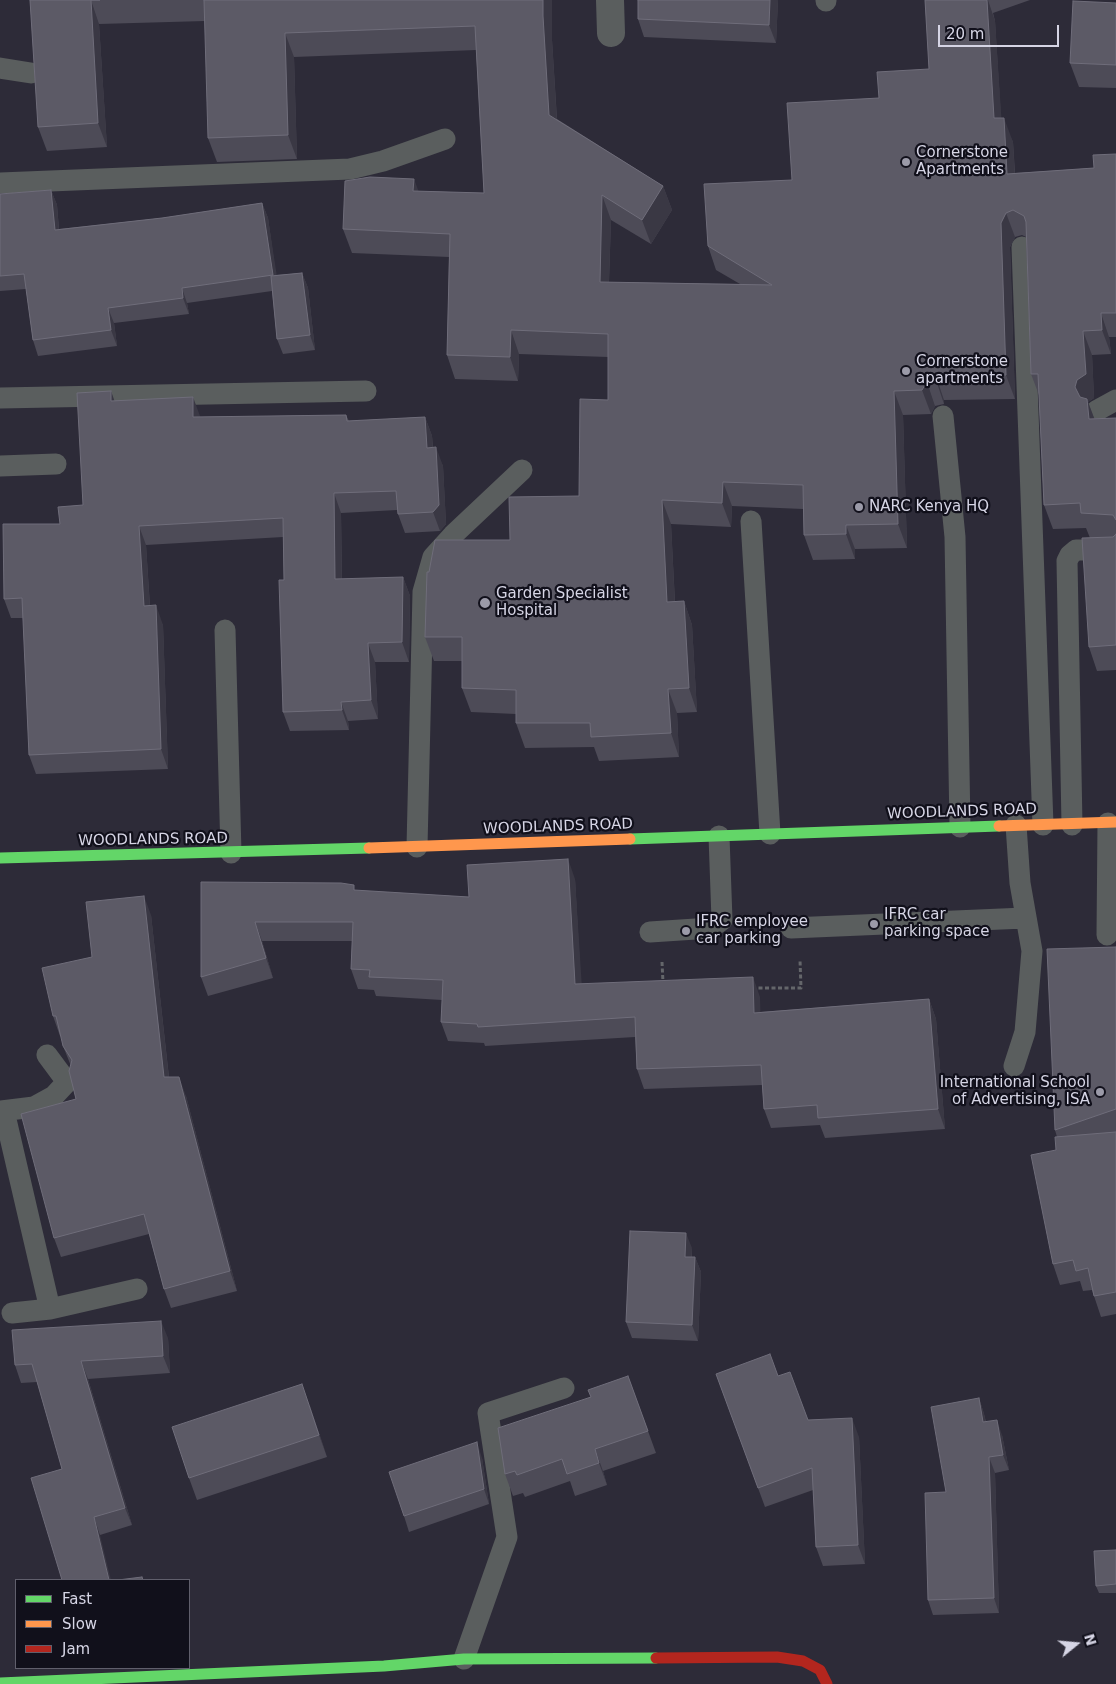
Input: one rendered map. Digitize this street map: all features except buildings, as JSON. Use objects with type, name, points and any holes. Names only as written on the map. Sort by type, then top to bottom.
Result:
[{"type":"street","points":[[610,0],[611,33]]},
{"type":"street","name":"WOODLANDS ROAD","points":[[0,858],[231,854],[1016,825],[1072,825],[1112,822]]},
{"type":"street","points":[[0,1683],[384,1666],[464,1659],[777,1657],[803,1661],[820,1670],[827,1684]]},
{"type":"lane","points":[[0,68],[31,73]]},
{"type":"lane","points":[[0,183],[350,169],[383,161],[445,139]]},
{"type":"lane","points":[[1022,247],[1043,825]]},
{"type":"lane","points":[[0,398],[366,391]]},
{"type":"lane","points":[[1096,411],[1116,400]]},
{"type":"lane","points":[[943,416],[955,536],[960,827]]},
{"type":"lane","points":[[0,466],[56,464]]},
{"type":"lane","points":[[417,847],[423,592],[433,557],[453,535],[522,470]]},
{"type":"lane","points":[[751,521],[770,834]]},
{"type":"lane","points":[[1072,825],[1067,561],[1076,550],[1116,550]]},
{"type":"lane","points":[[225,630],[231,854]]},
{"type":"lane","points":[[1107,935],[1112,822]]},
{"type":"lane","points":[[1014,1066],[1025,1032],[1032,952],[1020,884],[1016,825]]},
{"type":"lane","points":[[655,932],[711,928],[722,920],[719,836]]},
{"type":"lane","points":[[795,928],[1025,918]]},
{"type":"lane","points":[[47,1055],[67,1082],[54,1096],[34,1107],[2,1111],[50,1309]]},
{"type":"lane","points":[[12,1313],[50,1309],[137,1289]]},
{"type":"lane","points":[[464,1659],[507,1537],[488,1413],[564,1388]]},
{"type":"path","points":[[742,988],[801,988],[795,928]]},
{"type":"path","points":[[655,932],[663,988]]},
{"type":"traffic: fast","points":[[630,839],[999,826]]},
{"type":"traffic: fast","points":[[0,858],[369,848]]},
{"type":"traffic: fast","points":[[0,1683],[384,1666],[464,1659],[656,1658]]},
{"type":"traffic: slow","points":[[999,826],[1116,822]]},
{"type":"traffic: slow","points":[[369,848],[630,839]]},
{"type":"traffic: jam","points":[[656,1658],[777,1657],[803,1661],[820,1670],[827,1684]]},
{"type":"place","name":"Cornerstone Apartments","points":[[906,162]]},
{"type":"place","name":"Cornerstone apartments","points":[[906,371]]},
{"type":"place","name":"NARC Kenya HQ","points":[[859,507]]},
{"type":"place","name":"Garden Specialist Hospital","points":[[485,603]]},
{"type":"place","name":"IFRC car parking space","points":[[874,924]]},
{"type":"place","name":"IFRC employee car parking","points":[[686,931]]},
{"type":"place","name":"International School of Advertising, ISA","points":[[1100,1092]]}]
